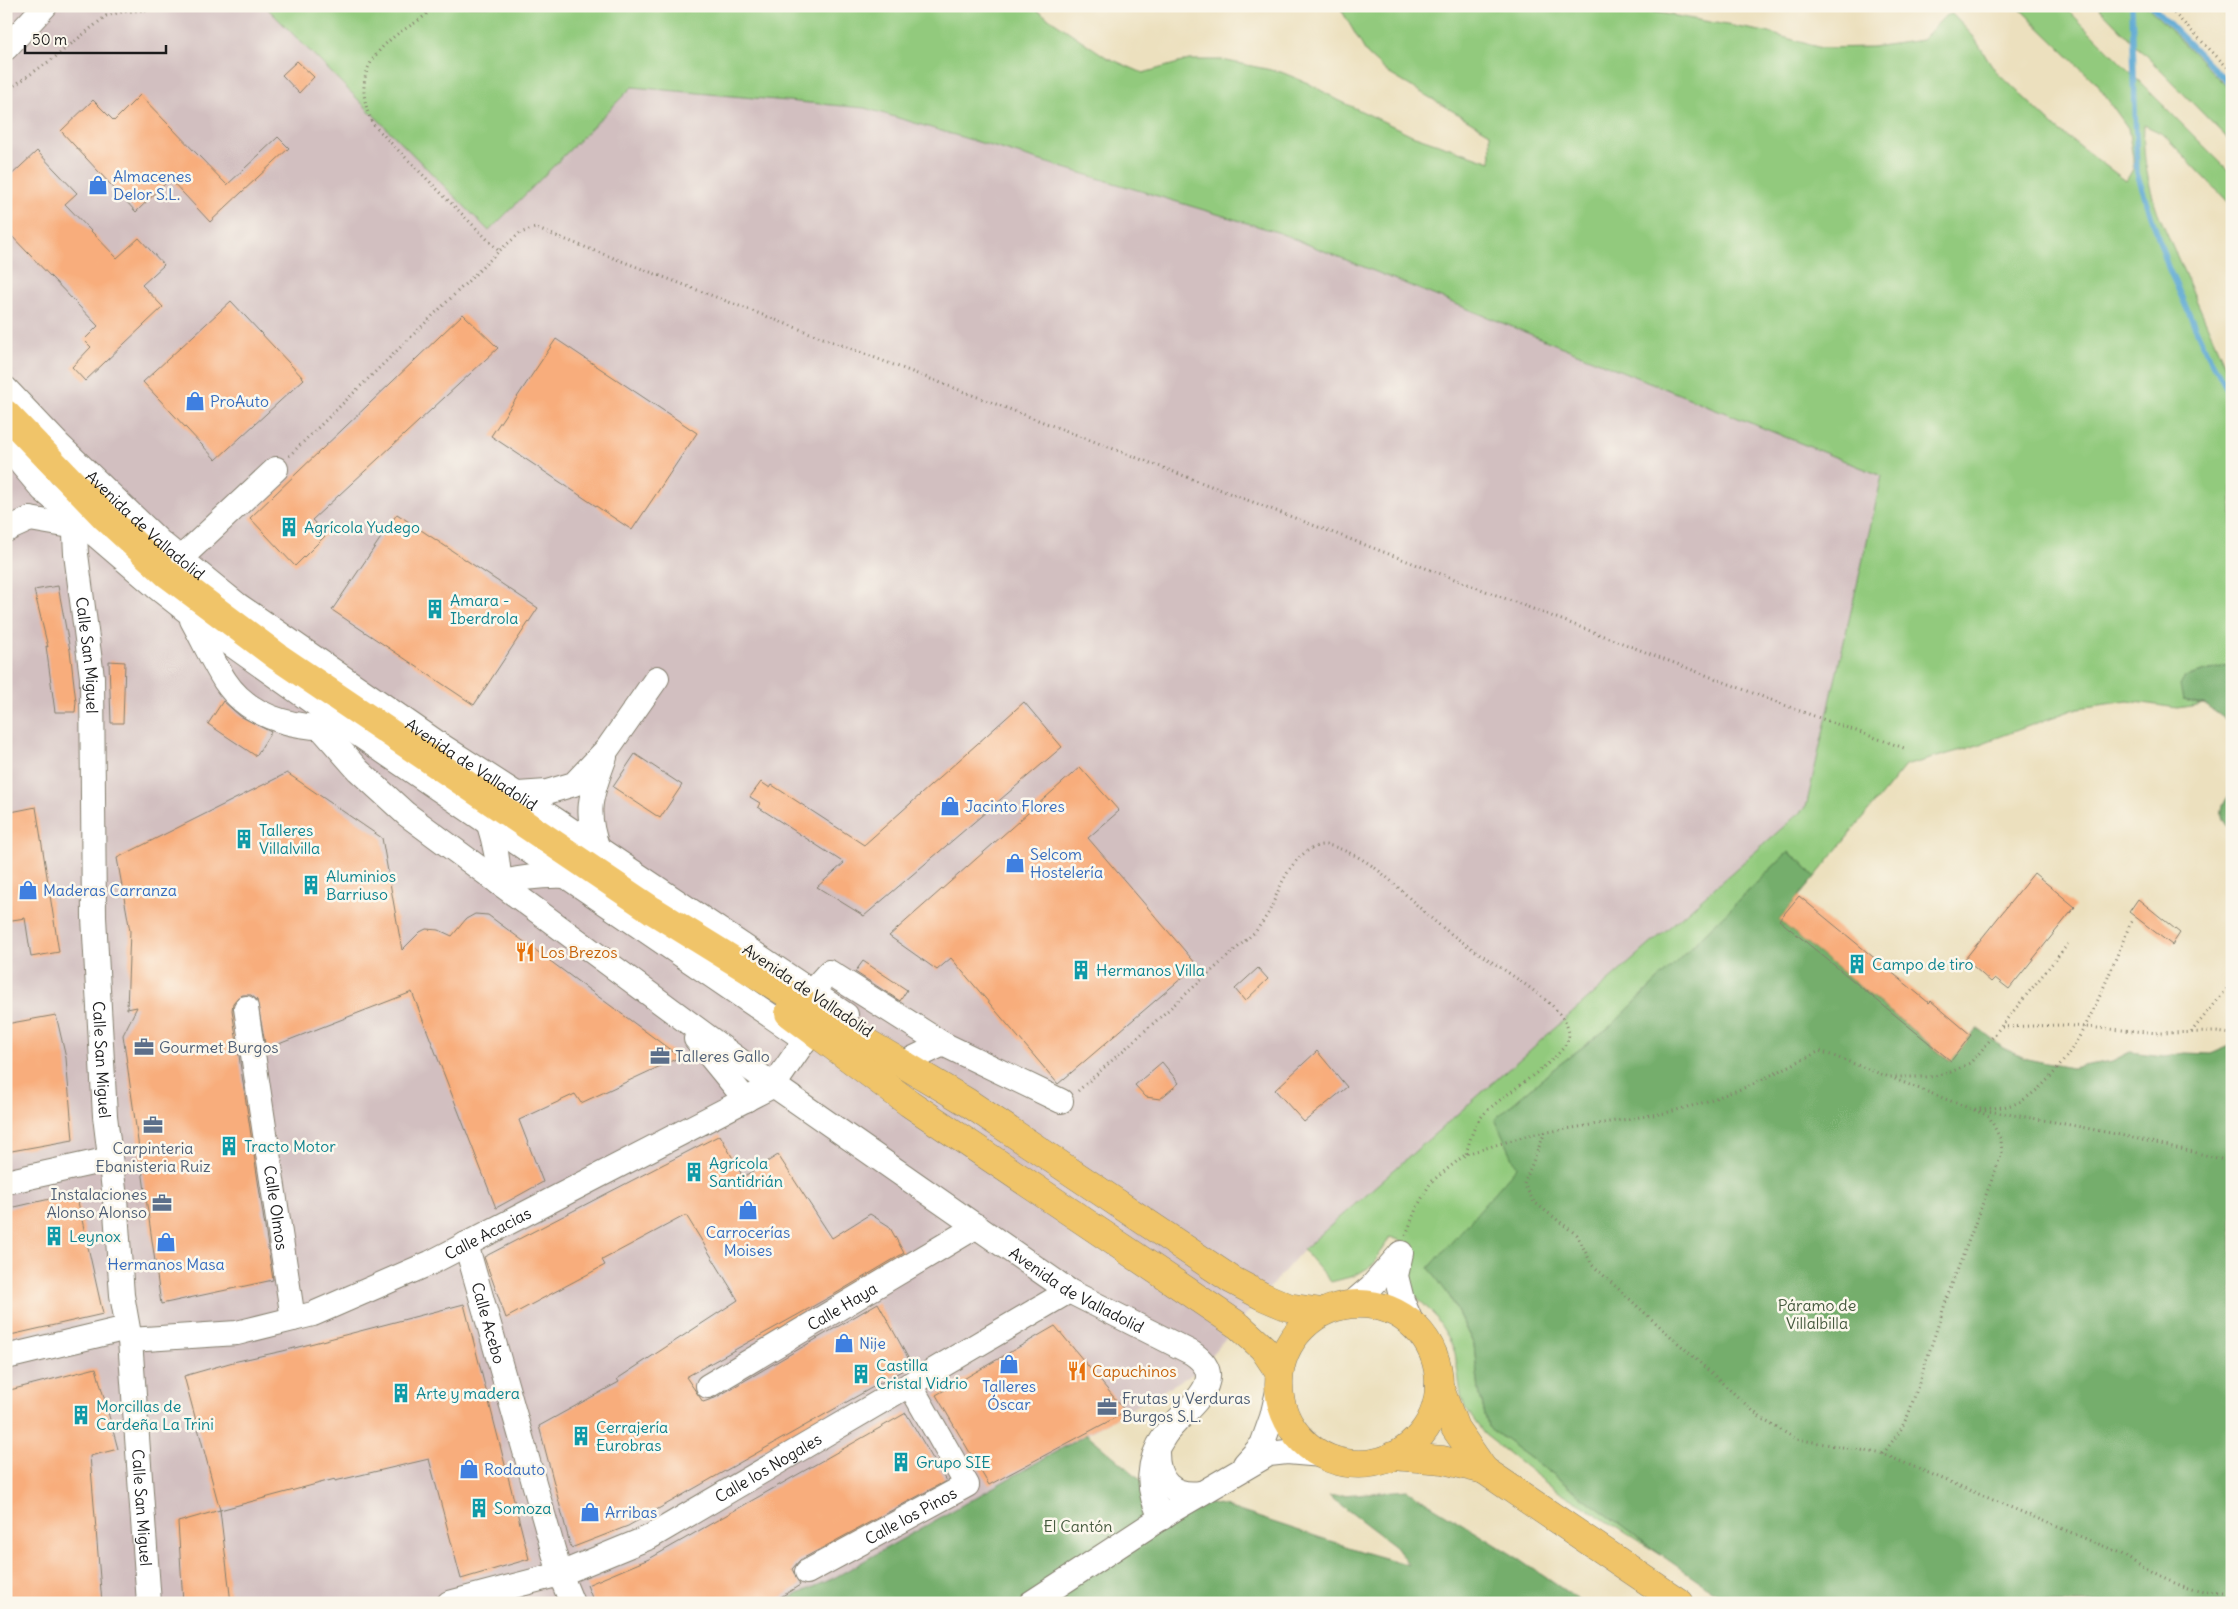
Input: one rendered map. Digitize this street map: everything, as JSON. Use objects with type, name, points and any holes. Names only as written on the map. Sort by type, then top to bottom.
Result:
[{"type":"highway","name":"Avenida de Valladolid","points":[[6,414],[106,518],[166,573],[278,657],[652,910]]},
{"type":"highway","points":[[652,910],[967,1102],[1232,1280],[1288,1307],[1322,1312]]},
{"type":"highway","points":[[652,910],[908,1103],[1239,1326],[1263,1348],[1279,1380],[1284,1412],[1292,1428],[1306,1444],[1322,1454],[1354,1464],[1376,1462],[1392,1456],[1411,1444],[1423,1432],[1435,1408],[1439,1386]]},
{"type":"highway","points":[[1279,1380],[1285,1352],[1294,1336],[1309,1320],[1322,1312],[1351,1304],[1370,1304],[1384,1308],[1412,1324],[1425,1339],[1434,1356],[1439,1386],[1455,1428],[1484,1470]]},
{"type":"highway","points":[[1392,1456],[1443,1460],[1484,1470],[1680,1603]]},
{"type":"street","points":[[6,48],[45,6]]},
{"type":"street","name":"Avenida de Valladolid","points":[[6,389],[102,487],[180,559],[238,606],[442,746],[518,794],[598,850],[912,1059],[967,1102]]},
{"type":"street","points":[[6,446],[43,490],[79,524],[108,545],[188,612],[352,730],[488,821],[805,1040],[889,1096],[942,1126]]},
{"type":"street","points":[[180,559],[276,469]]},
{"type":"street","points":[[30,519],[40,502],[43,490]]},
{"type":"street","points":[[6,530],[30,519],[79,524]]},
{"type":"street","name":"Calle San Miguel","points":[[79,524],[79,578],[92,677],[94,917],[105,1116],[116,1198],[122,1295],[129,1334],[149,1603]]},
{"type":"street","points":[[79,578],[108,545]]},
{"type":"street","points":[[188,612],[225,682],[240,699],[268,717],[295,726],[352,730]]},
{"type":"street","points":[[518,794],[547,792],[574,784],[608,748],[657,678]]},
{"type":"street","name":"Avenida de Valladolid","points":[[321,728],[358,770],[406,814],[774,1085],[1070,1291],[1177,1344],[1204,1360],[1208,1371],[1208,1381],[1190,1409],[1165,1434],[1151,1466],[1150,1492],[1153,1502],[1170,1506]]},
{"type":"street","points":[[598,850],[591,829],[590,796],[608,748]]},
{"type":"street","points":[[488,821],[496,846],[499,863],[499,883],[523,877],[545,875],[568,876]]},
{"type":"street","points":[[811,992],[828,972],[942,1044],[1061,1101]]},
{"type":"street","name":"Calle Olmos","points":[[246,1008],[293,1319]]},
{"type":"street","points":[[672,1011],[746,1100]]},
{"type":"street","name":"Calle Acacias","points":[[6,1357],[129,1334],[236,1333],[322,1310],[430,1263],[774,1085],[805,1040]]},
{"type":"street","points":[[912,1059],[942,1044]]},
{"type":"street","points":[[6,1182],[110,1159]]},
{"type":"street","name":"Calle Haya","points":[[708,1386],[977,1226]]},
{"type":"street","name":"Calle Acebo","points":[[466,1244],[560,1574],[572,1603]]},
{"type":"street","points":[[1351,1304],[1371,1287],[1401,1252]]},
{"type":"street","points":[[1401,1252],[1396,1276],[1402,1300],[1412,1324]]},
{"type":"street","name":"Calle los Nogales","points":[[449,1603],[560,1574],[650,1537],[1070,1291]]},
{"type":"street","points":[[1242,1468],[1262,1445],[1272,1418],[1279,1380]]},
{"type":"street","name":"Calle los Pinos","points":[[807,1572],[966,1485],[910,1385]]},
{"type":"street","points":[[1031,1603],[1170,1506],[1201,1493],[1269,1454],[1286,1452],[1322,1454]]},
{"type":"path","points":[[6,91],[54,58],[106,16],[122,12],[193,6]]},
{"type":"path","points":[[433,6],[427,14],[381,46],[371,59],[364,86],[371,120],[387,139],[499,251]]},
{"type":"path","points":[[2167,6],[2232,72]]},
{"type":"path","points":[[276,469],[499,251],[520,233],[535,228],[1790,707],[1904,748]]},
{"type":"path","points":[[1061,1101],[1073,1096],[1256,931],[1268,914],[1283,880],[1298,858],[1316,846],[1327,844],[1357,856],[1381,873],[1438,924],[1550,1004],[1568,1026],[1569,1036],[1565,1047],[1551,1062],[1505,1095],[1482,1116],[1473,1129],[1466,1154]]},
{"type":"path","points":[[1975,1110],[2004,1106],[2022,1101],[2035,1091],[2058,1066],[2086,1026],[2132,920]]},
{"type":"path","points":[[1889,1077],[1930,1077],[1952,1072],[1970,1063],[2068,944]]},
{"type":"path","points":[[2191,1032],[2232,983]]},
{"type":"path","points":[[2001,1027],[2034,1024],[2086,1026],[2159,1033],[2232,1034]]},
{"type":"path","points":[[1401,1252],[1410,1222],[1431,1182],[1466,1154],[1529,1134],[1665,1113],[1699,1104],[1749,1086],[1820,1051],[1975,1110],[1989,1116],[2001,1140],[2002,1153],[1950,1292],[1909,1413],[1900,1431],[1883,1454]]},
{"type":"path","points":[[1975,1110],[2033,1118],[2126,1136],[2232,1162]]},
{"type":"path","points":[[1545,1132],[1524,1184],[1534,1202],[1577,1235],[1592,1265],[1613,1286],[1762,1419],[1796,1439],[1883,1454],[2120,1553],[2154,1574],[2180,1586],[2232,1596]]},
{"type":"shaded area","name":"Los Brezos","points":[[6,6],[265,6],[489,231],[632,87],[865,108],[1277,232],[1882,476],[1806,807],[1303,1250],[1196,1372],[834,1578],[778,1603],[6,1603]]},
{"type":"green space","points":[[265,6],[1031,6],[1106,57],[1143,73],[1189,60],[1222,60],[1281,72],[1308,83],[1338,100],[1412,135],[1491,162],[1490,133],[1388,73],[1367,54],[1339,6],[1620,6],[1766,32],[1821,48],[1872,47],[1922,40],[1945,16],[1952,14],[1973,36],[1995,70],[2058,130],[2126,181],[2133,169],[2128,128],[2096,83],[2017,6],[2064,6],[2232,174],[2232,206],[2163,134],[2144,125],[2146,170],[2158,213],[2232,381],[2232,664],[2185,677],[2183,700],[2204,704],[2177,708],[2128,701],[2078,708],[1969,748],[1905,766],[1815,877],[1802,862],[1788,852],[1612,1025],[1556,1067],[1495,1119],[1518,1167],[1430,1268],[1450,1297],[1474,1345],[1479,1391],[1488,1427],[1664,1557],[1545,1482],[1484,1434],[1465,1408],[1461,1395],[1455,1353],[1448,1337],[1435,1316],[1413,1293],[1408,1273],[1411,1244],[1390,1237],[1373,1265],[1354,1276],[1331,1282],[1303,1250],[1806,807],[1882,476],[1277,232],[865,108],[632,87],[489,231]]},
{"type":"green space","points":[[2097,6],[2147,6],[2232,92],[2232,143]]},
{"type":"green space","points":[[2232,664],[2232,724],[2204,704],[2183,700],[2180,686],[2185,677]]},
{"type":"green space","points":[[2232,792],[2232,830],[2224,821],[2222,811],[2225,801]]},
{"type":"green space","name":"Páramo de Villalbilla","points":[[1788,852],[1802,862],[1815,877],[1779,920],[1950,1061],[1977,1028],[2003,1048],[2027,1059],[2071,1068],[2112,1061],[2130,1052],[2164,1056],[2185,1053],[2211,1054],[2232,1045],[2232,1603],[1730,1603],[1664,1557],[1488,1427],[1479,1391],[1474,1345],[1450,1297],[1429,1268],[1517,1167],[1495,1119],[1556,1067],[1612,1025]]},
{"type":"green space","name":"El Cantón","points":[[1087,1434],[1157,1493],[1227,1507],[1409,1565],[1395,1546],[1329,1496],[1407,1490],[1516,1557],[1583,1603],[778,1603],[834,1578]]},
{"type":"building","points":[[297,61],[314,77],[299,93],[282,75]]},
{"type":"building","points":[[140,95],[227,185],[278,137],[289,148],[210,222],[170,179],[136,212],[61,131],[93,100],[114,121]]},
{"type":"building","points":[[37,151],[77,193],[65,204],[117,258],[139,238],[164,265],[142,285],[163,307],[85,381],[72,367],[91,347],[84,340],[98,326],[6,230],[6,180]]},
{"type":"building","points":[[231,301],[304,379],[216,460],[143,382]]},
{"type":"building","points":[[463,314],[498,348],[312,520],[327,534],[295,566],[250,518]]},
{"type":"building","points":[[556,339],[697,433],[632,530],[491,436]]},
{"type":"building","name":"Amara - Iberdrola","points":[[397,514],[538,608],[474,705],[332,610]]},
{"type":"building","points":[[58,586],[70,650],[76,702],[75,712],[55,712],[46,646],[48,647],[34,590]]},
{"type":"building","points":[[109,661],[125,662],[123,723],[111,723]]},
{"type":"building","points":[[223,701],[240,716],[271,732],[256,756],[208,724]]},
{"type":"building","name":"Jacinto Flores","points":[[1024,702],[1062,747],[864,916],[817,887],[844,863],[758,807],[760,803],[750,797],[761,782],[770,788],[772,785],[864,845]]},
{"type":"building","points":[[635,754],[682,785],[660,818],[613,787]]},
{"type":"building","points":[[1080,767],[1119,811],[1088,838],[1197,965],[1058,1084],[951,958],[937,970],[889,936]]},
{"type":"building","points":[[287,773],[382,838],[402,950],[420,932],[426,929],[439,930],[452,936],[466,919],[475,914],[488,915],[680,1057],[581,1103],[575,1094],[519,1120],[543,1182],[496,1208],[412,992],[266,1049],[257,1000],[251,995],[238,997],[233,1003],[232,1010],[273,1280],[161,1304],[123,1035],[137,1007],[127,1009],[130,931],[117,858]]},
{"type":"building","name":"Maderas Carranza","points":[[36,807],[59,952],[31,957],[25,918],[6,921],[6,813]]},
{"type":"building","points":[[2034,873],[2075,907],[2009,989],[1995,978],[1991,982],[1965,959]]},
{"type":"building","points":[[1799,896],[1929,1003],[1931,1001],[1971,1035],[1951,1061],[1779,920]]},
{"type":"building","points":[[2138,899],[2180,933],[2172,945],[2129,912]]},
{"type":"building","points":[[863,961],[907,990],[900,1001],[855,972]]},
{"type":"building","points":[[1258,968],[1268,979],[1245,1001],[1235,989]]},
{"type":"building","points":[[56,1015],[66,1058],[73,1140],[6,1152],[6,1024]]},
{"type":"building","points":[[1317,1051],[1347,1087],[1304,1122],[1275,1090]]},
{"type":"building","points":[[1162,1062],[1179,1083],[1160,1099],[1146,1097],[1135,1085]]},
{"type":"building","points":[[720,1135],[743,1177],[778,1155],[832,1238],[870,1214],[889,1226],[904,1253],[835,1294],[686,1377],[703,1402],[715,1398],[878,1303],[912,1365],[628,1526],[571,1548],[539,1426],[619,1382],[617,1379],[738,1300],[686,1215],[602,1260],[605,1265],[506,1318],[484,1257]]},
{"type":"building","name":"Leynox","points":[[76,1193],[103,1314],[6,1336],[6,1209]]},
{"type":"building","points":[[464,1304],[529,1559],[461,1579],[429,1459],[335,1481],[335,1479],[220,1510],[184,1376]]},
{"type":"building","points":[[1055,1326],[1126,1412],[989,1485],[936,1395]]},
{"type":"building","points":[[96,1368],[118,1449],[90,1456],[102,1603],[10,1603],[6,1562],[6,1391]]},
{"type":"building","points":[[906,1413],[946,1481],[800,1560],[792,1569],[800,1585],[771,1603],[594,1603],[587,1585],[649,1559]]},
{"type":"building","points":[[220,1510],[231,1603],[183,1603],[178,1522]]},
{"type":"waterway","points":[[2132,6],[2137,173],[2168,267],[2206,351],[2232,398]]},
{"type":"waterway","points":[[2152,6],[2232,87]]},
{"type":"place","name":"Almacenes Delor S.L.","points":[[98,185]]},
{"type":"place","name":"ProAuto","points":[[195,401]]},
{"type":"place","name":"Agrícola Yudego","points":[[289,527]]},
{"type":"place","name":"Amara - Iberdrola","points":[[435,609]]},
{"type":"place","name":"Jacinto Flores","points":[[950,806]]},
{"type":"place","name":"Talleres Villalvilla","points":[[244,839]]},
{"type":"place","name":"Selcom Hostelería","points":[[1015,863]]},
{"type":"place","name":"Aluminios Barriuso","points":[[311,885]]},
{"type":"place","name":"Maderas Carranza","points":[[28,890]]},
{"type":"place","name":"Los Brezos","points":[[525,952]]},
{"type":"place","name":"Campo de tiro","points":[[1857,964]]},
{"type":"place","name":"Hermanos Villa","points":[[1081,970]]},
{"type":"place","name":"Gourmet Burgos","points":[[144,1047]]},
{"type":"place","name":"Talleres Gallo","points":[[660,1056]]},
{"type":"place","name":"Carpinteria Ebanisteria Ruiz","points":[[153,1125]]},
{"type":"place","name":"Tracto Motor","points":[[229,1146]]},
{"type":"place","name":"Agrícola Santidrián","points":[[694,1172]]},
{"type":"place","name":"Instalaciones Alonso Alonso","points":[[162,1203]]},
{"type":"place","name":"Carrocerías Moises","points":[[748,1210]]},
{"type":"place","name":"Leynox","points":[[54,1236]]},
{"type":"place","name":"Hermanos Masa","points":[[166,1242]]},
{"type":"place","name":"Nije","points":[[844,1343]]},
{"type":"place","name":"Talleres Óscar","points":[[1009,1364]]},
{"type":"place","name":"Capuchinos","points":[[1077,1371]]},
{"type":"place","name":"Castilla Cristal Vidrio","points":[[861,1374]]},
{"type":"place","name":"Arte y madera","points":[[401,1393]]},
{"type":"place","name":"Frutas y Verduras Burgos S.L.","points":[[1107,1407]]},
{"type":"place","name":"Morcillas de Cardeña La Trini","points":[[81,1415]]},
{"type":"place","name":"Cerrajería Eurobras","points":[[581,1436]]},
{"type":"place","name":"Grupo SIE","points":[[901,1462]]},
{"type":"place","name":"Rodauto","points":[[469,1469]]},
{"type":"place","name":"Somoza","points":[[479,1508]]},
{"type":"place","name":"Arribas","points":[[590,1512]]}]
